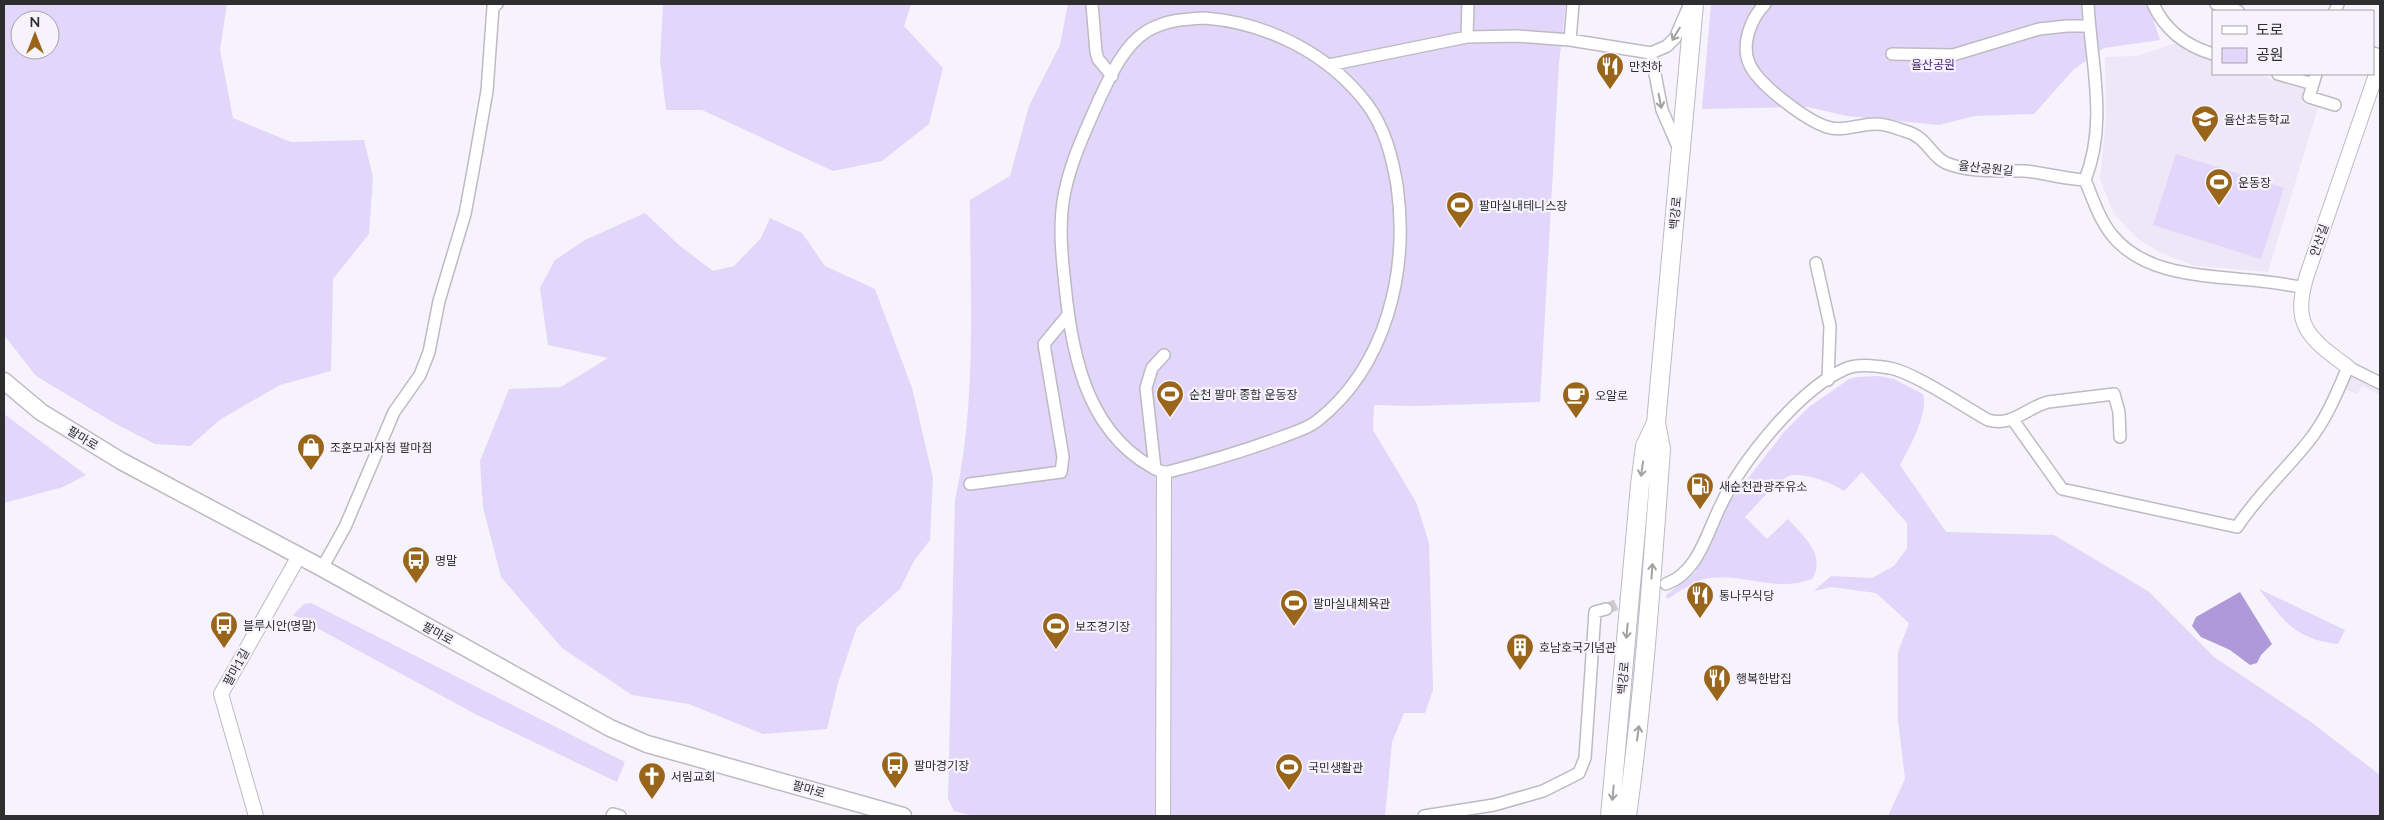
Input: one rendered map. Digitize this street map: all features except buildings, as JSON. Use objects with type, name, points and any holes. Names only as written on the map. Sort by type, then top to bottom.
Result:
[{"type":"main road","name":"백강로","points":[[1627,816],[1640,725],[1661,449],[1656,423],[1694,4]]},
{"type":"main road","name":"팔마로","points":[[4,381],[41,412],[121,461],[322,568],[584,714],[632,738],[647,744],[903,816]]},
{"type":"main road","name":"백강로","points":[[1610,816],[1640,485],[1645,446],[1656,423]]},
{"type":"street","points":[[1092,4],[1096,52],[1098,59],[1112,76]]},
{"type":"street","points":[[1467,37],[1468,4]]},
{"type":"street","points":[[1570,40],[1573,4]]},
{"type":"street","points":[[1328,65],[1467,37],[1517,36],[1570,40],[1651,53],[1667,46],[1675,38],[1690,4]]},
{"type":"street","name":"율산공원길","points":[[1765,4],[1751,23],[1748,35],[1748,61],[1760,79],[1790,106],[1813,120],[1827,127],[1837,128],[1875,124],[1910,132],[1920,137],[1938,158],[1946,163],[1967,168],[2025,171],[2085,180]]},
{"type":"street","points":[[2088,4],[2098,112],[2095,151],[2085,180],[2098,211],[2112,236],[2124,247],[2154,265],[2170,271],[2274,281],[2303,288]]},
{"type":"street","points":[[2153,4],[2168,27],[2178,37],[2200,50],[2212,54]]},
{"type":"street","points":[[2216,4],[2235,10]]},
{"type":"street","points":[[322,568],[345,527],[394,412],[420,375],[430,352],[439,301],[465,214],[473,171],[488,83],[494,5]]},
{"type":"street","points":[[1175,20],[1221,20],[1248,25],[1288,40],[1328,65],[1349,84],[1371,110],[1386,140],[1394,168],[1401,232],[1399,265],[1394,294],[1377,341],[1358,378],[1344,396],[1316,422],[1237,454],[1159,471],[1139,461],[1126,450],[1098,412],[1080,373],[1068,315],[1062,236],[1063,202],[1074,159],[1112,76],[1128,48],[1147,31],[1175,20]]},
{"type":"street","points":[[1892,54],[1953,55],[2039,29],[2089,26]]},
{"type":"street","points":[[1651,53],[1662,110],[1680,152]]},
{"type":"street","name":"안산길","points":[[2380,64],[2303,288],[2300,303],[2304,326],[2311,337],[2348,367],[2380,383]]},
{"type":"street","points":[[2285,75],[2314,79],[2309,97],[2334,105]]},
{"type":"street","points":[[1816,263],[1830,326],[1828,380]]},
{"type":"street","points":[[970,484],[1061,472],[1063,457],[1044,344],[1068,315]]},
{"type":"street","points":[[1163,816],[1159,471],[1146,388],[1152,368],[1164,355]]},
{"type":"street","points":[[1666,584],[1674,581],[1691,568],[1724,499],[1769,434],[1808,394],[1846,369],[1859,366],[1892,369],[1909,376],[1988,420],[1997,422],[2013,420],[2040,404],[2048,402],[2114,394],[2119,412],[2120,437]]},
{"type":"street","points":[[2013,420],[2062,489],[2237,528],[2265,489],[2309,441],[2335,399],[2348,367]]},
{"type":"street","name":"팔마1길","points":[[256,816],[221,694],[299,556]]},
{"type":"street","points":[[1424,816],[1474,809],[1520,798],[1568,780],[1582,770],[1585,758],[1595,612],[1606,609]]},
{"type":"street","points":[[1154,816],[1164,783]]},
{"type":"street","points":[[1164,783],[1174,816]]},
{"type":"street","points":[[612,816],[613,814],[620,816]]},
{"type":"shaded area","name":"율산초등학교","points":[[2176,43],[2186,51],[2212,60],[2212,75],[2260,75],[2304,89],[2303,103],[2318,108],[2268,272],[2195,266],[2163,254],[2138,239],[2114,214],[2100,179],[2106,119],[2105,57],[2137,56]]},
{"type":"shaded area","points":[[2350,372],[2380,386],[2380,395],[2362,386],[2357,394],[2343,389]]},
{"type":"shaded area","points":[[2240,592],[2272,644],[2261,655],[2257,663],[2250,665],[2230,650],[2201,637],[2192,626],[2196,617]]},
{"type":"green space","points":[[4,4],[227,4],[220,50],[233,118],[291,142],[364,140],[373,177],[369,234],[333,279],[331,371],[280,385],[221,419],[190,446],[155,444],[116,424],[36,376],[4,335]]},
{"type":"green space","points":[[663,4],[911,4],[904,26],[943,68],[929,124],[882,161],[833,171],[702,110],[666,110],[660,60]]},
{"type":"green space","name":"순천 팔마 종합 운동장","points":[[1068,4],[1566,4],[1559,63],[1540,402],[1414,406],[1374,405],[1373,430],[1416,502],[1429,543],[1433,690],[1425,713],[1404,713],[1392,742],[1385,816],[973,816],[954,811],[948,799],[955,500],[967,426],[971,350],[970,200],[1010,176],[1029,106],[1060,45]]},
{"type":"green space","name":"율산공원","points":[[1711,4],[2148,4],[2160,40],[2104,48],[2074,69],[2034,114],[1974,116],[1939,125],[1847,116],[1808,107],[1702,109]]},
{"type":"green space","name":"운동장","points":[[2176,154],[2284,188],[2261,259],[2153,225]]},
{"type":"green space","points":[[645,213],[680,246],[713,271],[734,266],[761,238],[770,218],[802,233],[825,266],[875,289],[912,388],[933,478],[930,540],[914,561],[900,589],[857,627],[838,683],[827,729],[763,734],[689,704],[632,695],[562,648],[501,577],[483,507],[480,461],[509,389],[561,387],[608,358],[548,345],[540,288],[555,260],[585,240]]},
{"type":"green space","points":[[1879,376],[1894,379],[1923,394],[1924,402],[1921,420],[1900,465],[1946,532],[2054,535],[2148,591],[2214,657],[2311,722],[2380,775],[2380,816],[1888,816],[1905,779],[1898,720],[1898,652],[1909,623],[1876,593],[1831,587],[1814,591],[1831,576],[1872,578],[1894,566],[1907,548],[1907,523],[1862,472],[1844,491],[1819,479],[1792,475],[1774,487],[1745,517],[1767,539],[1788,519],[1806,539],[1815,554],[1817,562],[1812,579],[1798,583],[1773,584],[1736,578],[1709,578],[1693,584],[1667,599],[1666,595],[1695,573],[1728,504],[1784,432],[1809,407],[1849,379]]},
{"type":"green space","points":[[4,414],[86,475],[63,487],[4,503]]},
{"type":"green space","points":[[2259,589],[2345,630],[2338,644],[2311,638],[2291,627]]},
{"type":"green space","points":[[311,603],[625,762],[617,782],[477,715],[293,615],[304,604]]},
{"type":"tunnel","points":[[1606,609],[1655,588]]},
{"type":"place","name":"만천하","points":[[1610,90]]},
{"type":"place","name":"율산초등학교","points":[[2205,143]]},
{"type":"place","name":"운동장","points":[[2219,206]]},
{"type":"place","name":"팔마실내테니스장","points":[[1460,229]]},
{"type":"place","name":"순천 팔마 종합 운동장","points":[[1170,418]]},
{"type":"place","name":"오알로","points":[[1576,419]]},
{"type":"place","name":"조훈모과자점 팔마점","points":[[311,471]]},
{"type":"place","name":"새순천관광주유소","points":[[1700,510]]},
{"type":"place","name":"명말","points":[[416,584]]},
{"type":"place","name":"통나무식당","points":[[1700,619]]},
{"type":"place","name":"팔마실내체육관","points":[[1294,627]]},
{"type":"place","name":"블루시안(명말)","points":[[224,649]]},
{"type":"place","name":"보조경기장","points":[[1056,650]]},
{"type":"place","name":"호남호국기념관","points":[[1520,671]]},
{"type":"place","name":"행복한밥집","points":[[1717,702]]},
{"type":"place","name":"팔마경기장","points":[[895,789]]},
{"type":"place","name":"국민생활관","points":[[1289,791]]},
{"type":"place","name":"서림교회","points":[[652,800]]}]
